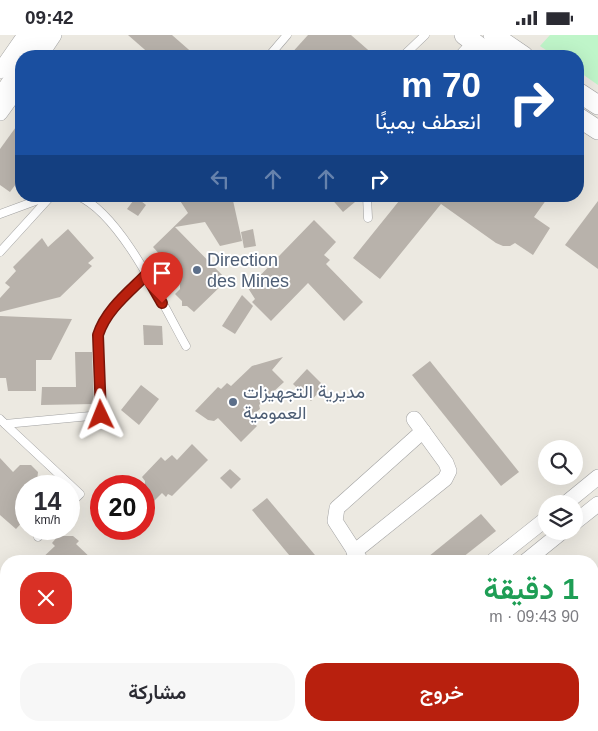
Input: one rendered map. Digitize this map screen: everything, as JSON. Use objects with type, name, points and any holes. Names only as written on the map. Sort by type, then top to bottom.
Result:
[{"type":"street","points":[[15,50],[26,35]]},
{"type":"street","points":[[31,50],[41,35]]},
{"type":"street","points":[[44,50],[54,35]]},
{"type":"street","points":[[493,35],[515,50]]},
{"type":"street","points":[[468,38],[484,50]]},
{"type":"street","points":[[0,71],[15,50]]},
{"type":"street","points":[[0,96],[15,73]]},
{"type":"street","points":[[0,113],[15,92]]},
{"type":"street","points":[[584,96],[598,105]]},
{"type":"street","points":[[584,121],[598,130]]},
{"type":"street","points":[[360,555],[445,479],[449,471],[446,463],[414,419]]},
{"type":"street","points":[[357,555],[335,521],[337,508],[423,431]]},
{"type":"street","points":[[576,495],[598,477]]},
{"type":"street","points":[[583,516],[598,503]]},
{"type":"street","points":[[501,555],[538,525]]},
{"type":"street","points":[[533,555],[552,540]]},
{"type":"lane","points":[[274,50],[287,35]]},
{"type":"lane","points":[[409,50],[425,35]]},
{"type":"lane","points":[[461,50],[468,38]]},
{"type":"lane","points":[[0,214],[33,202]]},
{"type":"lane","points":[[0,253],[45,202]]},
{"type":"lane","points":[[87,202],[106,219],[129,245],[186,345]]},
{"type":"lane","points":[[367,202],[368,218]]},
{"type":"lane","points":[[2,421],[101,415],[98,335],[107,314],[146,275]]},
{"type":"lane","points":[[2,421],[59,475]]},
{"type":"green space","points":[[550,35],[598,35],[598,85],[584,75],[584,50],[546,50],[540,46]]},
{"type":"building","points":[[128,35],[172,35],[189,50],[145,50]]},
{"type":"building","points":[[308,35],[351,35],[368,50],[294,50]]},
{"type":"building","points":[[15,128],[15,185],[10,192],[0,185],[0,149]]},
{"type":"building","points":[[598,201],[598,269],[565,245]]},
{"type":"building","points":[[132,202],[142,202],[146,205],[138,216],[127,209]]},
{"type":"building","name":"Direction des Mines","points":[[181,202],[233,202],[242,241],[220,246],[205,222],[175,227],[227,280],[194,312],[187,306],[182,306],[182,301],[175,294],[180,289],[180,272],[172,268],[153,247],[188,213]]},
{"type":"building","points":[[334,202],[355,202],[343,212]]},
{"type":"building","points":[[398,202],[545,202],[534,217],[550,228],[533,255],[515,243],[510,246],[503,246],[496,243],[441,204],[380,279],[353,258]]},
{"type":"building","points":[[314,220],[336,242],[324,255],[330,260],[326,264],[363,302],[344,321],[308,283],[271,321],[252,302],[255,299],[248,288]]},
{"type":"building","points":[[68,229],[94,258],[88,263],[92,266],[60,297],[0,312],[0,298],[10,287],[5,283],[16,271],[13,267],[42,238],[48,247]]},
{"type":"building","points":[[253,229],[256,246],[244,248],[241,232]]},
{"type":"building","points":[[242,295],[253,306],[235,334],[222,326]]},
{"type":"building","points":[[0,316],[72,319],[51,360],[36,360],[36,391],[8,391],[6,378],[0,378]]},
{"type":"building","points":[[143,325],[162,326],[163,345],[144,345]]},
{"type":"building","points":[[75,352],[92,352],[94,404],[41,405],[42,387],[76,387]]},
{"type":"building","name":"مديرية التجهيزات العمومية","points":[[283,357],[272,370],[284,382],[259,405],[260,409],[249,418],[257,426],[241,442],[218,418],[214,421],[208,420],[195,411],[218,387],[221,389],[227,383],[231,386],[252,366]]},
{"type":"building","points":[[430,361],[519,472],[501,486],[412,375]]},
{"type":"building","points":[[307,369],[324,386],[311,401],[293,384]]},
{"type":"building","points":[[141,385],[159,399],[139,425],[121,410]]},
{"type":"building","points":[[192,444],[208,460],[172,496],[168,494],[166,497],[162,493],[155,500],[155,475],[144,475],[161,457],[165,461],[172,455],[177,460]]},
{"type":"building","points":[[0,458],[13,472],[20,465],[31,465],[38,472],[38,475],[15,475],[15,528],[0,515]]},
{"type":"building","points":[[230,469],[241,479],[231,489],[220,478]]},
{"type":"building","points":[[267,498],[315,555],[289,555],[252,510]]},
{"type":"building","points":[[481,514],[496,531],[466,555],[430,555]]},
{"type":"building","points":[[55,540],[78,540],[79,541],[76,544],[88,555],[45,555],[55,546],[52,543]]},
{"type":"place","name":"Direction des Mines","points":[[197,270]]},
{"type":"place","name":"مديرية التجهيزات العمومية","points":[[233,402]]},
{"type":"route","points":[[101,415],[98,335],[101,325],[107,314],[146,275],[162,303]]}]
